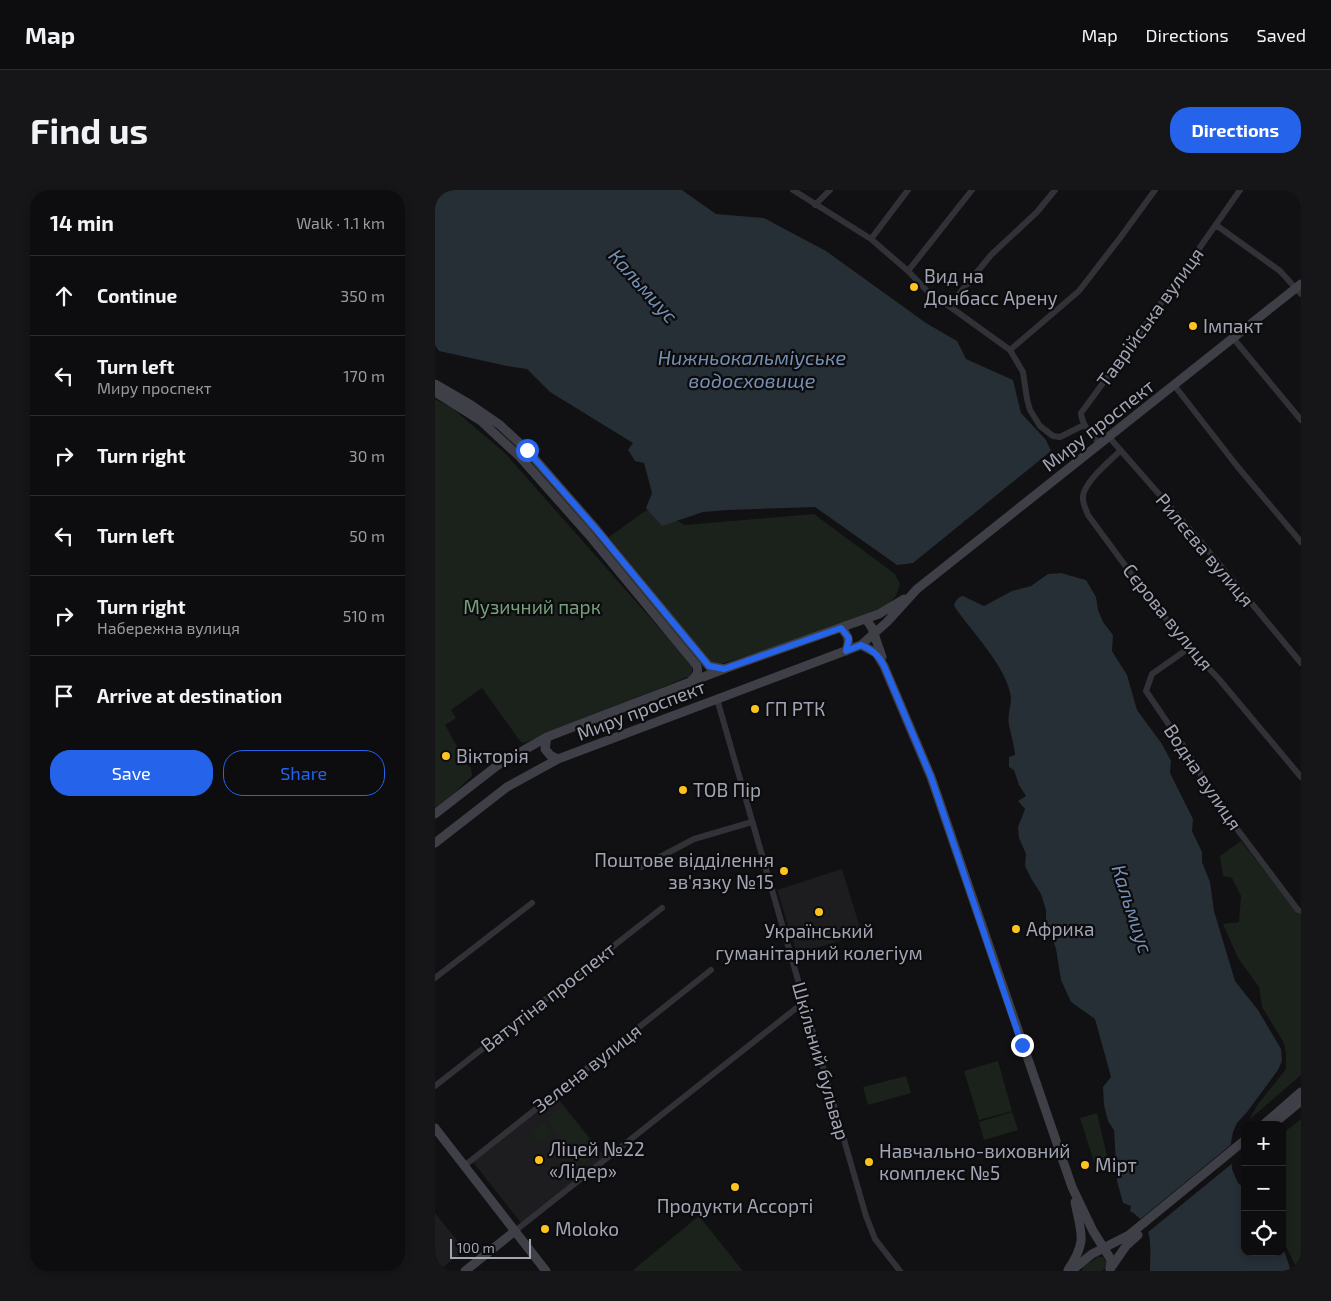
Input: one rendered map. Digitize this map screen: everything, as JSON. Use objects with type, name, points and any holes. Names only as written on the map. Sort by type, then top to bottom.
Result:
[{"type":"main road","name":"Миру проспект","points":[[435,814],[498,765],[547,737],[691,681],[879,614],[916,590],[1233,338],[1299,289]]},
{"type":"main road","points":[[435,384],[471,405],[499,425],[527,450],[647,598],[697,666],[697,676],[691,681]]},
{"type":"main road","points":[[435,392],[468,412],[494,432],[521,457],[593,532]]},
{"type":"main road","name":"Миру проспект","points":[[435,843],[507,787],[558,759],[861,645],[887,622],[916,590]]},
{"type":"main road","points":[[647,598],[709,666],[724,669]]},
{"type":"main road","points":[[866,619],[875,634],[884,666]]},
{"type":"main road","points":[[880,649],[887,622]]},
{"type":"main road","points":[[841,628],[849,638],[846,651]]},
{"type":"main road","points":[[861,645],[876,653],[884,666],[931,777],[1072,1187],[1083,1236],[1078,1253],[1067,1271]]},
{"type":"main road","points":[[547,737],[545,748],[550,755],[558,759]]},
{"type":"main road","points":[[1268,1121],[1301,1092]]},
{"type":"main road","points":[[1277,1121],[1301,1101]]},
{"type":"main road","points":[[435,1128],[546,1271]]},
{"type":"main road","points":[[1112,1270],[1130,1238],[1241,1143]]},
{"type":"main road","points":[[1075,1269],[1092,1254],[1130,1238],[1241,1150]]},
{"type":"main road","points":[[1072,1187],[1093,1231],[1111,1262],[1112,1270]]},
{"type":"main road","points":[[465,1271],[515,1231]]},
{"type":"main road","points":[[1093,1231],[1111,1240],[1130,1238]]},
{"type":"street","points":[[793,190],[871,239],[908,271],[933,297],[949,306],[1010,350],[1023,372],[1030,410],[1040,426],[1053,436],[1061,437],[1084,425],[1100,444]]},
{"type":"street","points":[[815,205],[830,190]]},
{"type":"street","points":[[871,239],[908,190]]},
{"type":"street","points":[[908,271],[972,190]]},
{"type":"street","points":[[949,306],[991,255],[1037,212],[1055,190]]},
{"type":"street","points":[[1010,350],[1079,291],[1121,238],[1155,190]]},
{"type":"street","name":"Таврійська вулиця","points":[[1084,425],[1081,420],[1081,413],[1145,326],[1240,190]]},
{"type":"street","points":[[1215,225],[1280,271],[1299,289]]},
{"type":"street","points":[[1233,338],[1301,420]]},
{"type":"street","points":[[1174,385],[1237,466],[1301,542]]},
{"type":"street","name":"Рилєєва вулиця","points":[[1109,437],[1200,541],[1301,663]]},
{"type":"street","name":"Сєрова вулиця","points":[[1120,451],[1093,479],[1083,496],[1084,506],[1088,515],[1189,648],[1218,678],[1301,777]]},
{"type":"street","name":"Водна вулиця","points":[[1189,648],[1152,674],[1145,691],[1199,769],[1204,785],[1298,910],[1301,911]]},
{"type":"street","name":"Шкільний бульвар","points":[[717,699],[871,1231],[881,1248],[900,1271]]},
{"type":"street","points":[[641,867],[694,839],[752,822]]},
{"type":"street","points":[[435,978],[532,903]]},
{"type":"street","name":"Ватутіна проспект","points":[[435,1086],[662,908]]},
{"type":"street","name":"Зелена вулиця","points":[[464,1166],[711,970]]},
{"type":"street","points":[[515,1231],[804,1002]]},
{"type":"shaded area","name":"Український гуманітарний колегіум","points":[[842,869],[862,934],[797,954],[777,890]]},
{"type":"shaded area","name":"Ліцей №22 «Лідер»","points":[[556,1096],[605,1157],[521,1223],[473,1162]]},
{"type":"shaded area","points":[[435,1213],[465,1250],[438,1271],[435,1271]]},
{"type":"green space","name":"Музичний парк","points":[[435,399],[452,408],[505,453],[668,638],[692,667],[692,671],[690,676],[524,743],[520,741],[482,688],[451,710],[456,718],[445,725],[471,768],[472,776],[435,808]]},
{"type":"green space","points":[[651,507],[685,525],[814,514],[895,574],[900,584],[896,596],[887,606],[814,634],[718,665],[712,664],[609,537]]},
{"type":"green space","points":[[1241,841],[1297,912],[1301,914],[1301,1075],[1249,1120],[1258,1104],[1286,1069],[1286,1053],[1284,1043],[1262,1007],[1259,987],[1238,958],[1223,924],[1239,922],[1241,896],[1232,878],[1223,876],[1220,856]]},
{"type":"green space","points":[[998,1061],[1012,1111],[979,1120],[964,1071]]},
{"type":"green space","points":[[906,1076],[911,1093],[868,1105],[863,1087]]},
{"type":"green space","points":[[563,1106],[599,1151],[583,1165],[546,1119]]},
{"type":"green space","points":[[1012,1112],[1018,1130],[984,1140],[979,1122]]},
{"type":"green space","points":[[1097,1113],[1108,1160],[1094,1162],[1080,1118]]},
{"type":"green space","points":[[1301,1119],[1301,1271],[1298,1271],[1286,1246],[1286,1131]]},
{"type":"green space","points":[[544,1123],[551,1133],[539,1143],[531,1133]]},
{"type":"green space","points":[[699,1216],[743,1271],[633,1270]]},
{"type":"green space","points":[[1098,1257],[1103,1257],[1107,1267],[1102,1271],[1082,1271],[1083,1267]]},
{"type":"water","name":"Нижньокальміуське водосховище","points":[[435,190],[682,190],[716,214],[764,218],[826,251],[926,323],[957,341],[966,359],[1013,380],[1021,413],[1046,440],[1051,451],[913,563],[897,565],[815,507],[703,512],[662,526],[646,508],[652,493],[644,463],[635,461],[628,450],[633,443],[550,392],[527,369],[439,351],[435,345]]},
{"type":"water","name":"Кальмиус","points":[[1061,573],[1086,580],[1096,597],[1098,610],[1103,622],[1113,635],[1112,651],[1127,675],[1137,710],[1162,744],[1171,761],[1170,773],[1193,819],[1192,831],[1202,852],[1202,862],[1210,882],[1214,911],[1235,981],[1258,1010],[1281,1049],[1282,1061],[1278,1070],[1237,1123],[1233,1132],[1231,1142],[1232,1169],[1238,1183],[1241,1185],[1241,1256],[1286,1256],[1291,1271],[1150,1271],[1150,1245],[1147,1230],[1144,1223],[1130,1211],[1131,1206],[1123,1203],[1117,1181],[1114,1130],[1108,1121],[1104,1105],[1103,1087],[1111,1077],[1095,1019],[1071,1002],[1061,980],[1056,949],[1046,921],[1046,910],[1041,894],[1025,866],[1026,854],[1019,838],[1018,827],[1025,809],[1018,801],[1026,796],[1019,785],[1014,770],[1009,767],[1009,757],[1015,755],[1009,722],[1011,698],[1008,686],[988,650],[954,606],[955,602],[963,596],[984,606],[1012,591],[1031,586],[1048,574]]},
{"type":"pier","points":[[1233,1143],[1234,1162],[1147,1233],[1138,1221]]},
{"type":"place","name":"Вид на Донбасс Арену","points":[[914,287]]},
{"type":"place","name":"Iмпакт","points":[[1193,326]]},
{"type":"place","name":"ГП РТК","points":[[755,709]]},
{"type":"place","name":"Вікторія","points":[[446,756]]},
{"type":"place","name":"ТОВ Пір","points":[[683,790]]},
{"type":"place","name":"Поштове відділення зв'язку №15","points":[[784,871]]},
{"type":"place","name":"Український гуманітарний колегіум","points":[[819,912]]},
{"type":"place","name":"Африка","points":[[1016,929]]},
{"type":"place","name":"Ліцей №22 «Лідер»","points":[[539,1160]]},
{"type":"place","name":"Навчально-виховний комплекс №5","points":[[869,1162]]},
{"type":"place","name":"Мірт","points":[[1085,1165]]},
{"type":"place","name":"Продукти Ассорті","points":[[735,1187]]},
{"type":"place","name":"Moloko","points":[[545,1229]]},
{"type":"route","points":[[527,450],[596,529],[709,666],[724,669],[841,628],[849,638],[846,651],[861,645],[879,656],[931,777],[1022,1045]]}]
